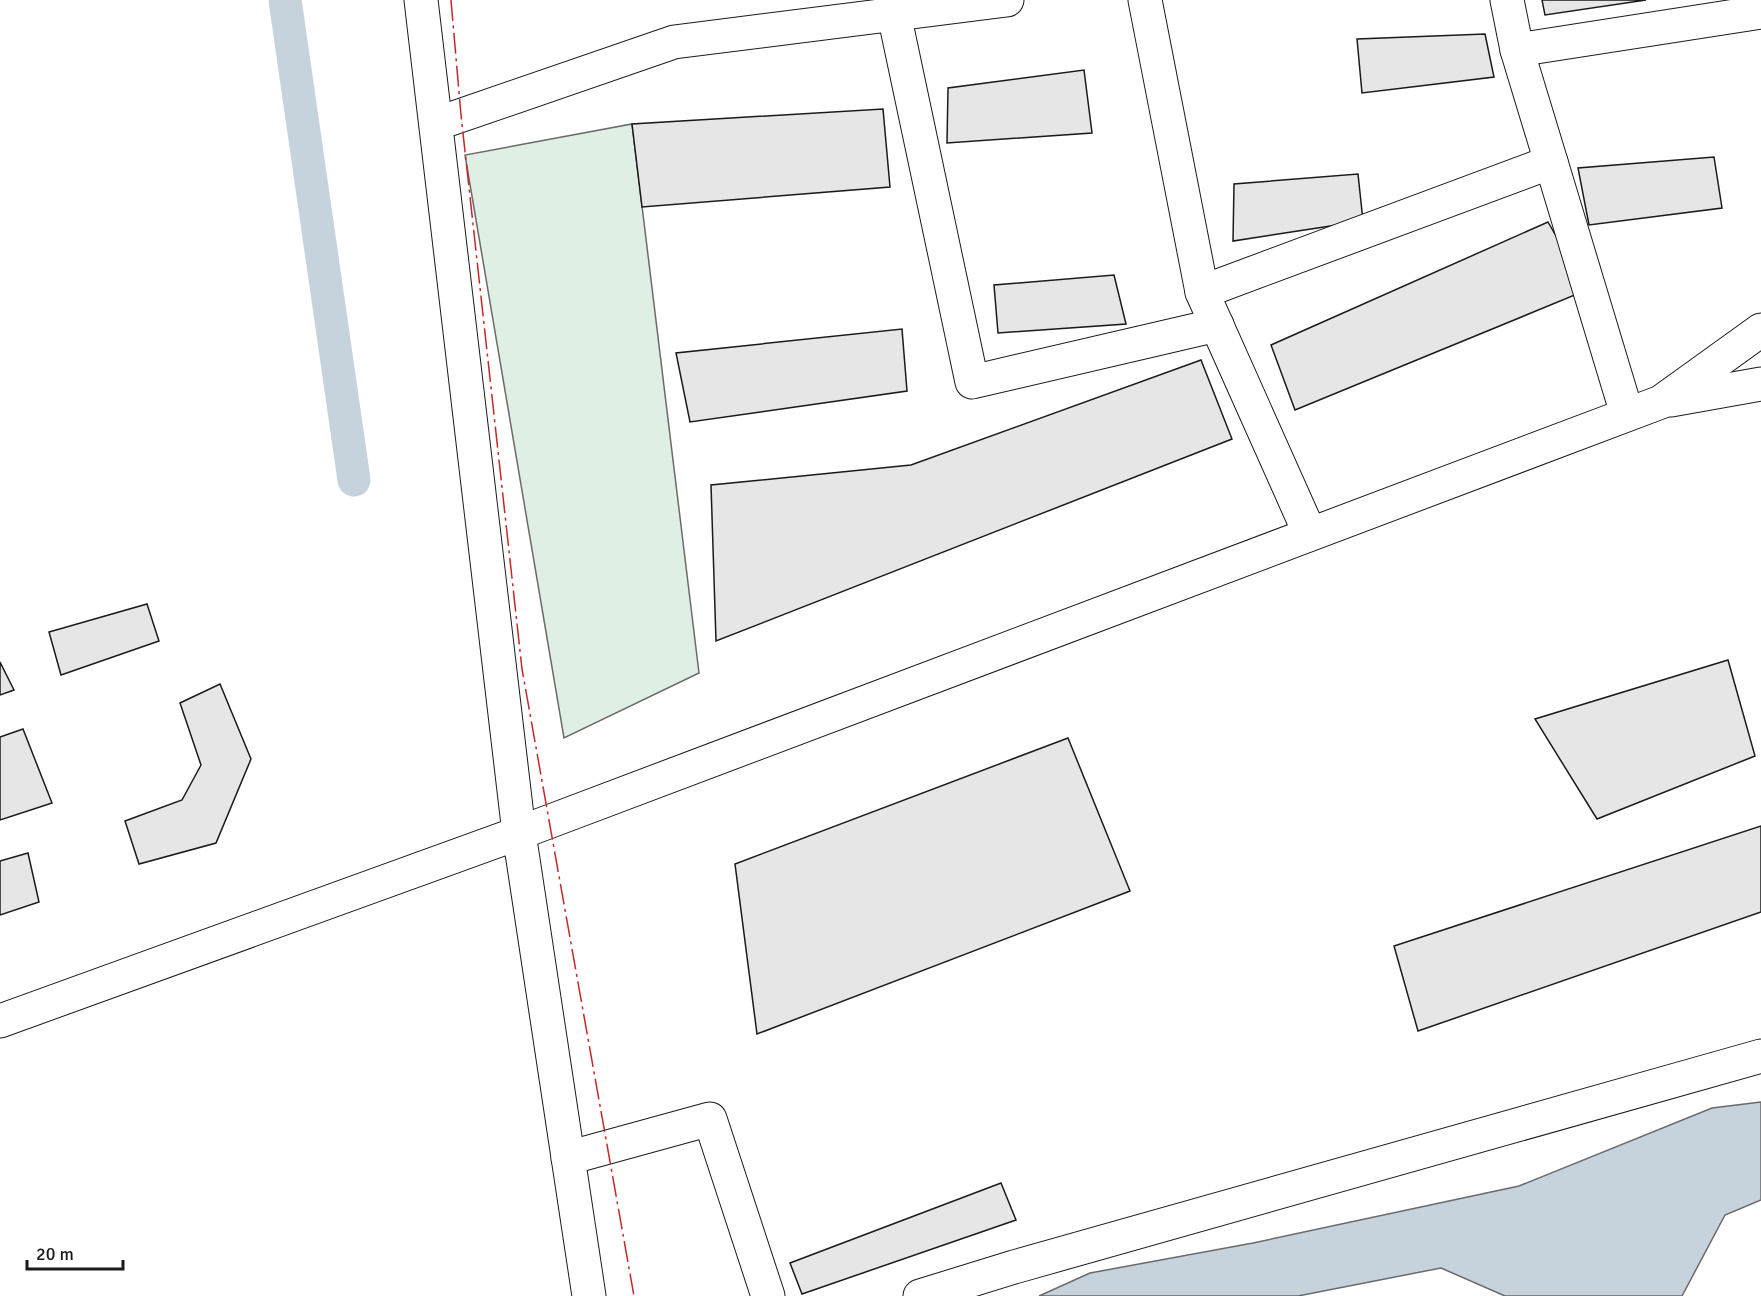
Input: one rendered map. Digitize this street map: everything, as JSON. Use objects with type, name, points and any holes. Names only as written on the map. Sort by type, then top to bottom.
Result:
[{"type":"street","points":[[421,0],[519,833],[589,1296]]},
{"type":"street","points":[[436,124],[674,42],[894,7],[1007,0]]},
{"type":"street","points":[[1145,0],[1202,292],[1310,534]]},
{"type":"street","points":[[1508,0],[1517,51],[1627,414]]},
{"type":"street","points":[[894,7],[972,382],[1217,325]]},
{"type":"street","points":[[1517,51],[1761,12]]},
{"type":"street","points":[[1202,292],[1551,162]]},
{"type":"street","points":[[1660,402],[1761,330]]},
{"type":"street","points":[[0,1021],[519,833],[1660,402],[1761,384]]},
{"type":"street","points":[[920,1296],[1014,1267],[1761,1056]]},
{"type":"street","points":[[568,1158],[710,1119],[768,1296]]},
{"type":"green space","points":[[632,124],[699,673],[564,738],[465,155]]},
{"type":"shaded area","points":[[1761,1102],[1761,1200],[1725,1215],[1682,1296],[1505,1296],[1441,1268],[1298,1296],[1039,1296],[1090,1273],[1253,1243],[1519,1186],[1712,1108]]},
{"type":"building","points":[[1542,0],[1646,0],[1545,15]]},
{"type":"building","points":[[1485,34],[1494,77],[1362,93],[1357,39]]},
{"type":"building","points":[[1084,70],[1092,133],[947,143],[948,88]]},
{"type":"building","points":[[883,109],[890,187],[642,207],[632,124]]},
{"type":"building","points":[[1714,157],[1722,208],[1589,225],[1578,168]]},
{"type":"building","points":[[1358,174],[1363,221],[1233,241],[1234,184]]},
{"type":"building","points":[[1548,222],[1587,290],[1295,410],[1271,345]]},
{"type":"building","points":[[1114,275],[1126,324],[998,333],[994,285]]},
{"type":"building","points":[[902,329],[907,391],[690,422],[676,353]]},
{"type":"building","points":[[1201,360],[1232,439],[716,641],[711,485],[911,465]]},
{"type":"building","points":[[147,604],[159,641],[61,675],[49,632]]},
{"type":"building","points":[[1728,660],[1755,756],[1597,819],[1535,719]]},
{"type":"building","points":[[0,662],[14,690],[0,695]]},
{"type":"building","points":[[220,684],[251,759],[216,843],[139,864],[125,821],[182,800],[201,765],[180,703]]},
{"type":"building","points":[[23,729],[52,803],[0,820],[0,737]]},
{"type":"building","points":[[1068,738],[1130,891],[757,1034],[735,864]]},
{"type":"building","points":[[1761,826],[1761,912],[1418,1031],[1394,946]]},
{"type":"building","points":[[28,853],[39,902],[0,915],[0,861]]},
{"type":"building","points":[[1001,1183],[1016,1220],[802,1294],[790,1263]]},
{"type":"waterway","points":[[285,0],[354,480]]},
{"type":"power","points":[[451,0],[461,115],[522,669],[634,1296]]}]
